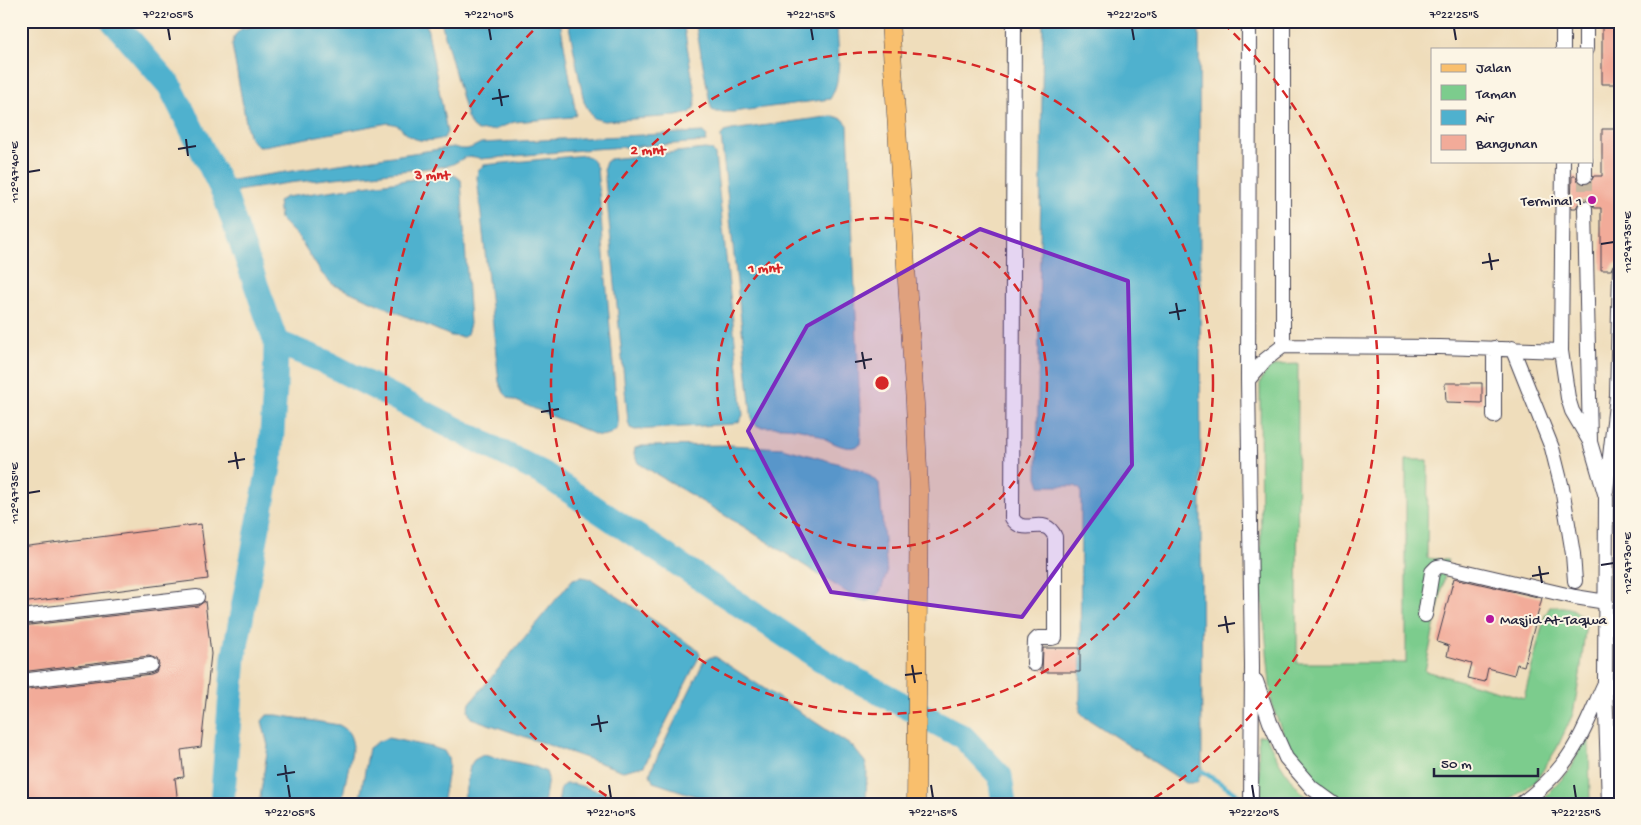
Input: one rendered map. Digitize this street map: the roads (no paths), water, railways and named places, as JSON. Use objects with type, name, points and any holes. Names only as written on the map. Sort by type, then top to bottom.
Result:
[{"type":"main road","points":[[890,21],[919,491],[916,804]]},
{"type":"street","points":[[1014,21],[1012,518],[1016,524],[1022,527],[1045,525],[1052,530],[1055,537],[1055,637],[1038,638],[1035,641],[1034,664]]},
{"type":"street","points":[[1249,21],[1248,380],[1252,666],[1250,804]]},
{"type":"street","points":[[1283,21],[1283,346]]},
{"type":"street","points":[[1563,48],[1564,21]]},
{"type":"street","points":[[1586,22],[1586,48]]},
{"type":"street","points":[[1563,162],[1561,350],[1568,398],[1572,411],[1590,442],[1606,497]]},
{"type":"street","points":[[1585,162],[1585,176]]},
{"type":"street","points":[[1585,208],[1590,442]]},
{"type":"street","points":[[1609,804],[1605,682],[1606,497],[1619,396],[1620,270]]},
{"type":"street","points":[[1248,380],[1266,360],[1283,346],[1561,350]]},
{"type":"street","points":[[1494,348],[1494,416]]},
{"type":"street","points":[[1512,348],[1552,448],[1562,488],[1573,554],[1575,580]]},
{"type":"street","points":[[1424,615],[1432,572],[1437,567],[1442,566],[1575,598],[1606,602]]},
{"type":"street","points":[[21,617],[197,597]]},
{"type":"street","points":[[21,681],[150,665]]},
{"type":"street","points":[[1252,666],[1262,701],[1286,758],[1312,788],[1334,804]]},
{"type":"street","points":[[1521,804],[1540,790],[1564,764],[1605,682]]},
{"type":"water","points":[[277,21],[426,21],[447,132],[444,138],[421,140],[412,138],[398,126],[388,123],[258,147],[250,138],[247,128],[232,45],[235,35],[241,29]]},
{"type":"water","points":[[441,21],[560,21],[576,114],[572,117],[514,122],[494,130],[478,131],[472,127],[467,117]]},
{"type":"water","points":[[568,21],[683,21],[696,100],[694,108],[690,113],[676,116],[604,121],[593,118],[584,102]]},
{"type":"water","points":[[695,21],[837,21],[838,71],[837,81],[830,99],[733,112],[717,112],[712,110]]},
{"type":"water","points":[[1043,21],[1199,21],[1202,771],[1197,783],[1186,783],[1080,712],[1081,490],[1075,486],[1040,486],[1037,477]]},
{"type":"water","points":[[833,116],[843,119],[848,125],[861,434],[860,445],[854,447],[841,446],[802,429],[760,427],[752,421],[721,136],[724,132],[732,130]]},
{"type":"water","points":[[703,132],[707,136],[706,142],[593,149],[481,159],[467,157],[447,166],[288,183],[224,193],[219,182],[453,147],[468,149],[481,143]]},
{"type":"water","points":[[705,149],[712,150],[715,155],[743,415],[740,421],[733,424],[635,430],[630,428],[628,421],[604,168],[606,162],[610,159]]},
{"type":"water","points":[[585,155],[592,159],[597,168],[618,426],[610,434],[599,436],[509,398],[504,393],[499,382],[477,177],[478,170],[484,165]]},
{"type":"water","points":[[449,174],[461,180],[470,324],[464,337],[451,336],[332,284],[322,274],[299,238],[280,219],[278,201],[286,197]]},
{"type":"water","points":[[729,445],[783,448],[862,470],[879,483],[887,573],[880,593],[871,600],[857,599],[744,527],[638,463],[634,454],[635,448],[642,446]]},
{"type":"water","points":[[582,577],[591,579],[697,649],[700,655],[644,766],[623,771],[471,718],[468,711],[470,703],[573,579]]},
{"type":"water","points":[[711,657],[716,657],[853,747],[865,762],[867,769],[866,804],[720,804],[653,782],[650,774],[652,768],[704,661]]},
{"type":"water","points":[[267,715],[339,725],[347,731],[353,746],[341,804],[259,804],[268,746],[262,721]]},
{"type":"water","points":[[388,738],[444,751],[449,765],[442,804],[359,804],[369,748],[379,741]]},
{"type":"water","points":[[483,755],[533,766],[546,772],[548,778],[544,804],[463,804],[470,766],[474,760]]},
{"type":"water","points":[[565,784],[574,784],[644,804],[558,804],[561,787]]},
{"type":"waterway","points":[[113,21],[170,86],[224,193],[276,342],[270,462],[234,657],[222,804]]},
{"type":"waterway","points":[[276,342],[323,361],[544,474],[834,668],[963,737],[1000,776],[1004,804]]},
{"type":"waterway","points":[[1202,771],[1249,802]]},
{"type":"tunnel","points":[[1585,176],[1585,208]]},
{"type":"place","name":"Terminal 1","points":[[1592,200]]},
{"type":"place","name":"Masjid At-Taqwa","points":[[1490,619]]}]
